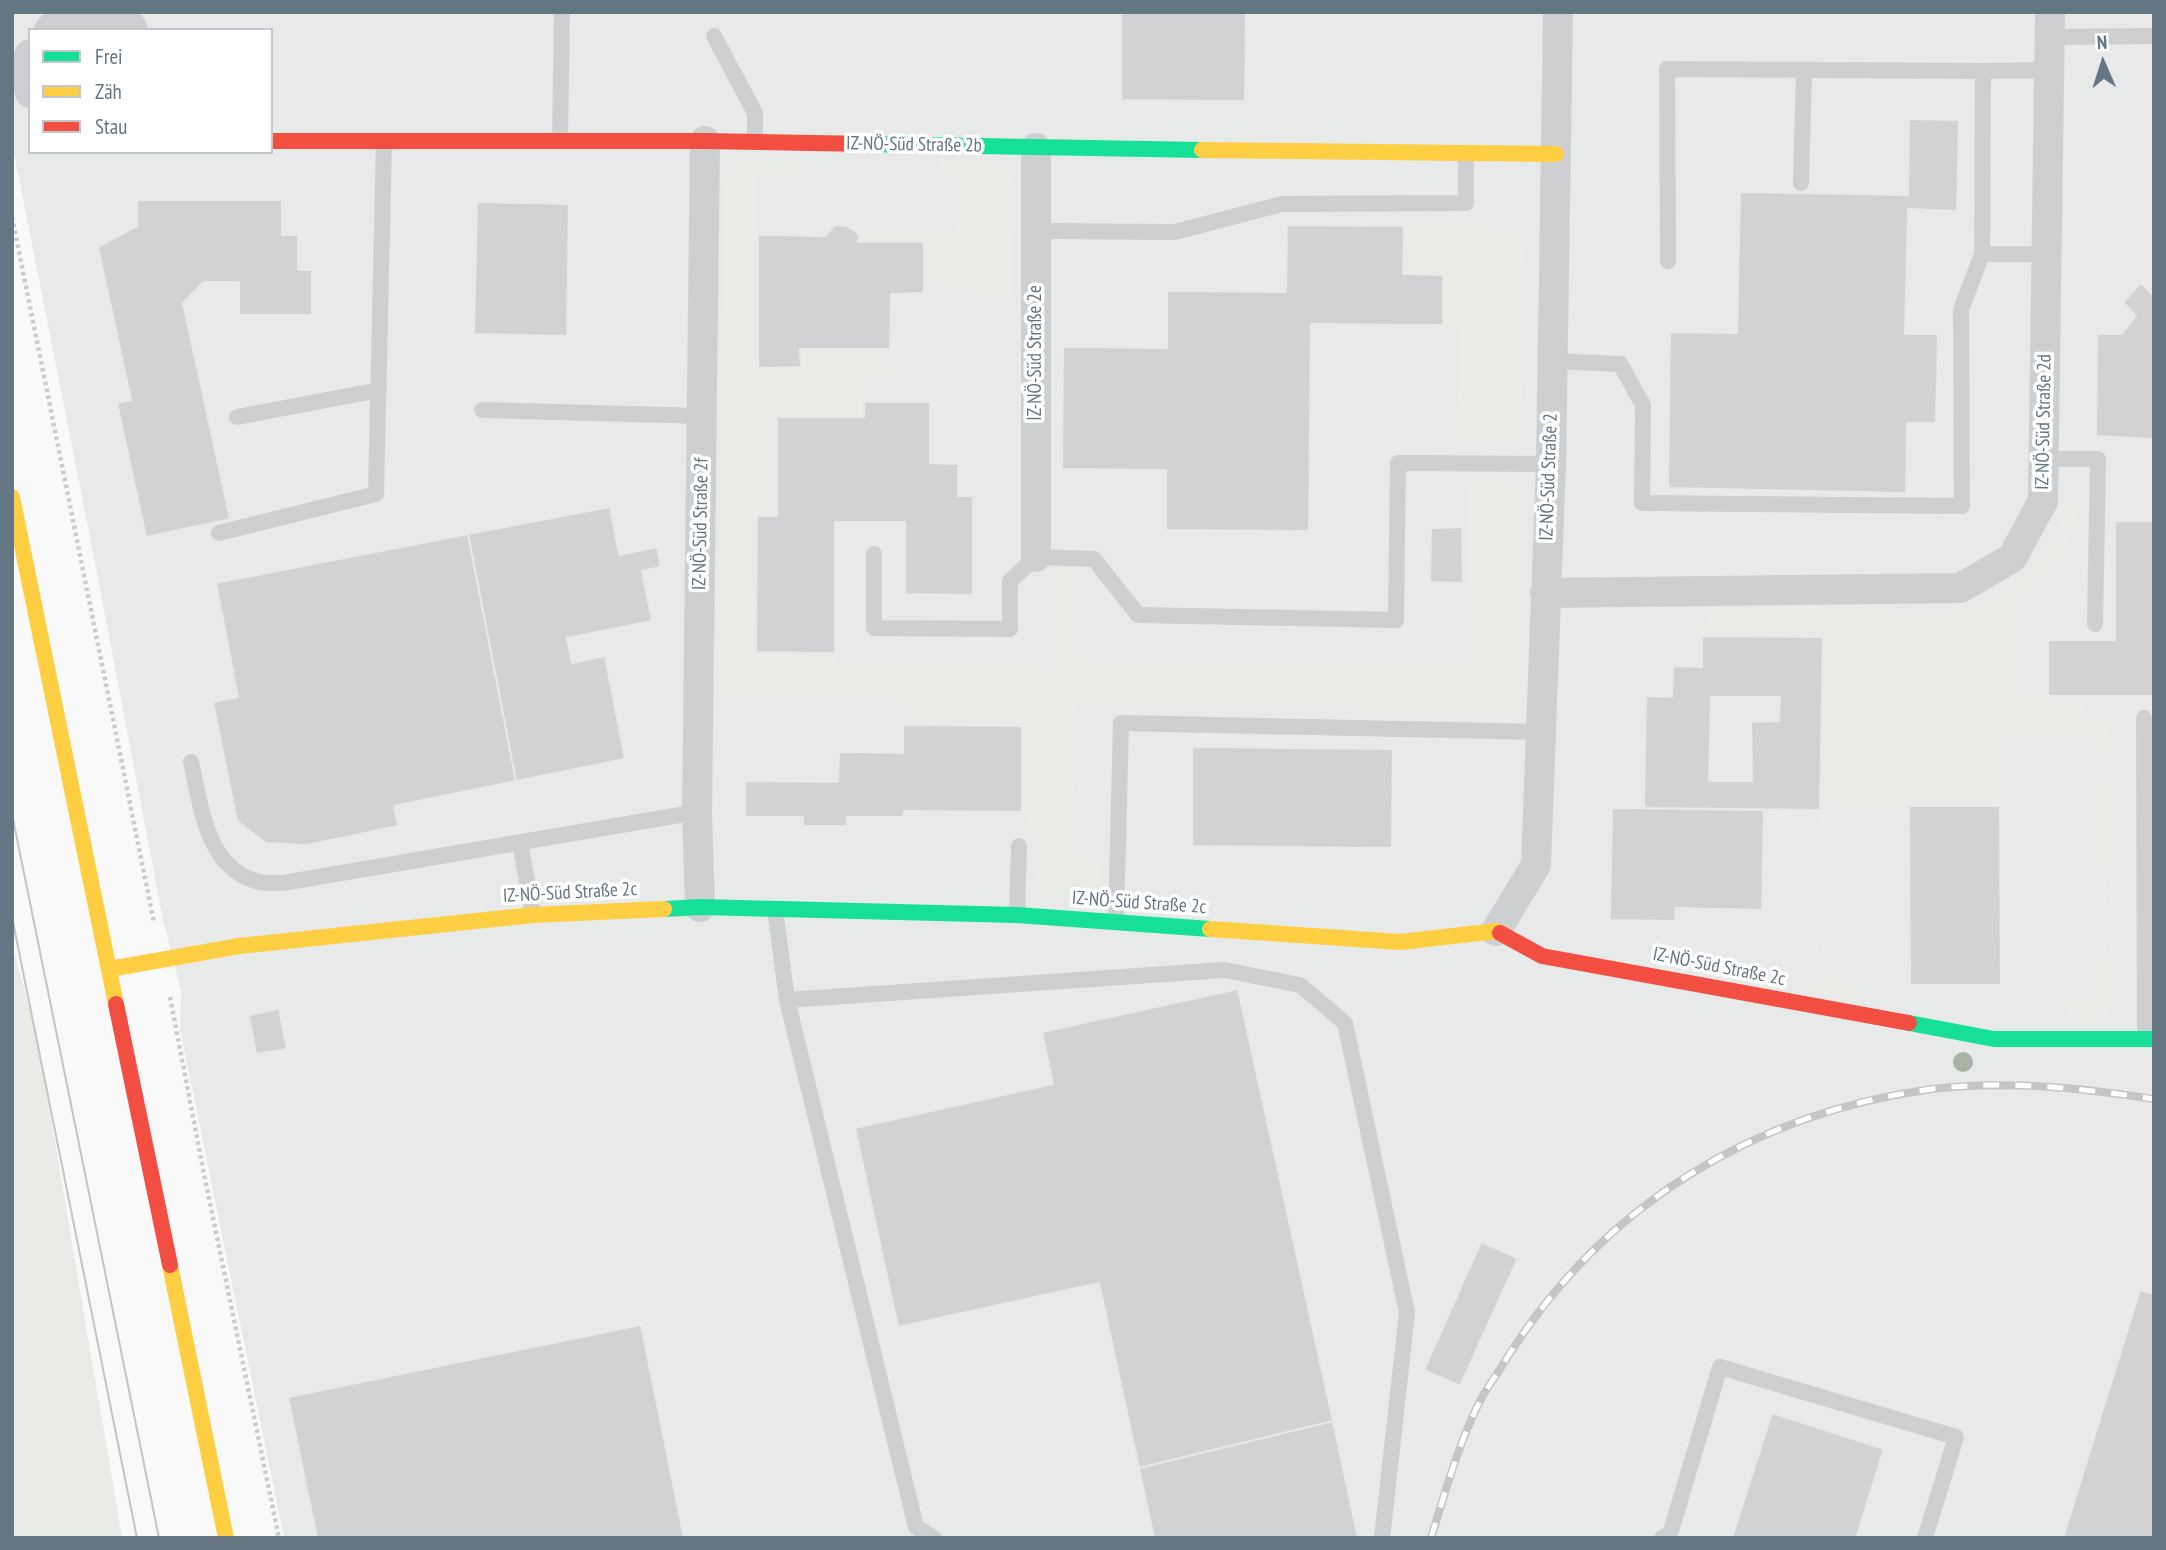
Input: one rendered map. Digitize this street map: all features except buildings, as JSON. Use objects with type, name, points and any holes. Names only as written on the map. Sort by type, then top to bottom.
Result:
[{"type":"street","name":"IZ-NÖ-Süd Straße 2","points":[[1496,931],[1536,865],[1551,464],[1558,12]]},
{"type":"street","points":[[51,28],[66,13],[102,13],[132,28]]},
{"type":"street","name":"IZ-NÖ-Süd Straße 2d","points":[[1545,593],[1960,589],[2012,558],[2043,500],[2050,25]]},
{"type":"street","points":[[28,58],[24,66],[28,84]]},
{"type":"street","name":"IZ-NÖ-Süd Straße 2b","points":[[273,141],[705,141],[1556,154]]},
{"type":"street","name":"IZ-NÖ-Süd Straße 2f","points":[[700,907],[697,812],[705,141]]},
{"type":"street","name":"IZ-NÖ-Süd Straße 2e","points":[[1036,148],[1036,557]]},
{"type":"street","points":[[12,497],[226,1538]]},
{"type":"street","name":"IZ-NÖ-Süd Straße 2c","points":[[110,969],[239,946],[533,915],[700,907],[1017,915],[1400,942],[1496,931],[1542,956],[1994,1040],[2149,1039]]},
{"type":"lane","points":[[560,141],[562,12]]},
{"type":"lane","points":[[2050,25],[2154,36]]},
{"type":"lane","points":[[714,36],[755,113],[755,142]]},
{"type":"lane","points":[[1668,261],[1667,69],[2049,70]]},
{"type":"lane","points":[[1801,183],[1804,71]]},
{"type":"lane","points":[[1553,361],[1619,364],[1643,405],[1643,503],[1962,506],[1961,310],[1982,254],[1983,71]]},
{"type":"lane","points":[[219,533],[376,494],[384,141]]},
{"type":"lane","points":[[1036,231],[1175,232],[1282,204],[1466,203],[1466,153]]},
{"type":"lane","points":[[1982,254],[2046,254]]},
{"type":"lane","points":[[237,417],[379,390]]},
{"type":"lane","points":[[482,410],[702,416]]},
{"type":"lane","points":[[2043,459],[2098,459],[2095,624]]},
{"type":"lane","points":[[874,554],[874,628],[1010,629],[1010,581],[1036,557],[1094,559],[1138,614],[1396,620],[1398,463],[1551,464]]},
{"type":"lane","points":[[2144,718],[2149,1039]]},
{"type":"lane","points":[[1116,922],[1121,723],[1542,732]]},
{"type":"lane","points":[[191,762],[209,836],[223,861],[239,874],[258,882],[284,883],[697,812]]},
{"type":"lane","points":[[520,843],[533,915]]},
{"type":"lane","points":[[1017,915],[1019,846]]},
{"type":"lane","points":[[775,909],[788,1000],[916,1527],[934,1538]]},
{"type":"lane","points":[[788,1000],[1224,970],[1300,985],[1345,1023],[1407,1313],[1382,1538]]},
{"type":"lane","points":[[1662,1538],[1670,1534],[1720,1367],[1956,1437],[1925,1538]]},
{"type":"path","points":[[12,217],[153,915]]},
{"type":"path","points":[[171,1002],[279,1538]]},
{"type":"shaded area","points":[[12,12],[2154,12],[2154,1538],[284,1538],[180,1029],[181,991],[163,920],[12,143]]},
{"type":"shaded area","points":[[745,160],[791,160],[801,165],[805,177],[757,177],[758,368],[800,367],[800,349],[890,349],[890,378],[864,378],[864,417],[777,417],[777,516],[757,517],[757,652],[835,653],[837,666],[1049,667],[1049,572],[1066,567],[1081,582],[1079,659],[1465,664],[1466,481],[1510,483],[1520,498],[1520,710],[1076,703],[1073,860],[1102,861],[1101,887],[1096,896],[1084,900],[1052,898],[1040,888],[1032,871],[1032,836],[1022,812],[1022,726],[903,725],[902,693],[717,692],[723,181],[731,167]]},
{"type":"shaded area","points":[[973,160],[992,163],[1001,167],[1015,184],[1014,297],[924,281],[924,242],[858,242],[859,235],[956,235],[957,179],[932,178],[941,161]]},
{"type":"shaded area","points":[[1404,226],[1518,227],[1524,245],[1522,428],[1513,439],[1497,445],[1481,445],[1466,440],[1457,429],[1459,326],[1443,325],[1443,275],[1403,274]]},
{"type":"shaded area","points":[[2062,505],[2079,505],[2070,536],[2057,560],[2017,603],[2016,697],[2084,699],[2084,716],[2108,716],[2108,1015],[2100,1027],[2087,1026],[2075,1021],[2065,1006],[2065,999],[2095,999],[2097,739],[2001,738],[2000,806],[1832,804],[1833,984],[1860,984],[1850,998],[1801,993],[1800,983],[1822,983],[1820,810],[1823,638],[1702,636],[1702,625],[1714,610],[1951,611],[1968,607],[2000,594],[2028,575],[2049,549]]},
{"type":"shaded area","points":[[12,946],[36,1030],[122,1538],[12,1538]]},
{"type":"tram line","points":[[12,814],[159,1538]]},
{"type":"tram line","points":[[12,917],[137,1538]]},
{"type":"railway","points":[[1431,1538],[1471,1419],[1485,1391],[1546,1303],[1589,1255],[1637,1212],[1689,1175],[1745,1144],[1804,1120],[1867,1101],[1932,1089],[1987,1085],[2043,1086],[2154,1099]]},
{"type":"traffic: fast","points":[[866,144],[1202,150]]},
{"type":"traffic: fast","points":[[664,909],[700,907],[1017,915],[1210,929]]},
{"type":"traffic: fast","points":[[1909,1023],[1994,1039],[2154,1039]]},
{"type":"traffic: slow","points":[[1202,150],[1556,154]]},
{"type":"traffic: slow","points":[[12,497],[116,1004]]},
{"type":"traffic: slow","points":[[110,969],[239,946],[533,915],[664,909]]},
{"type":"traffic: slow","points":[[1210,929],[1400,942],[1496,931],[1500,933]]},
{"type":"traffic: slow","points":[[170,1265],[226,1538]]},
{"type":"traffic: jam","points":[[273,141],[705,141],[866,144]]},
{"type":"traffic: jam","points":[[1500,933],[1542,956],[1909,1023]]},
{"type":"traffic: jam","points":[[116,1004],[170,1265]]}]
